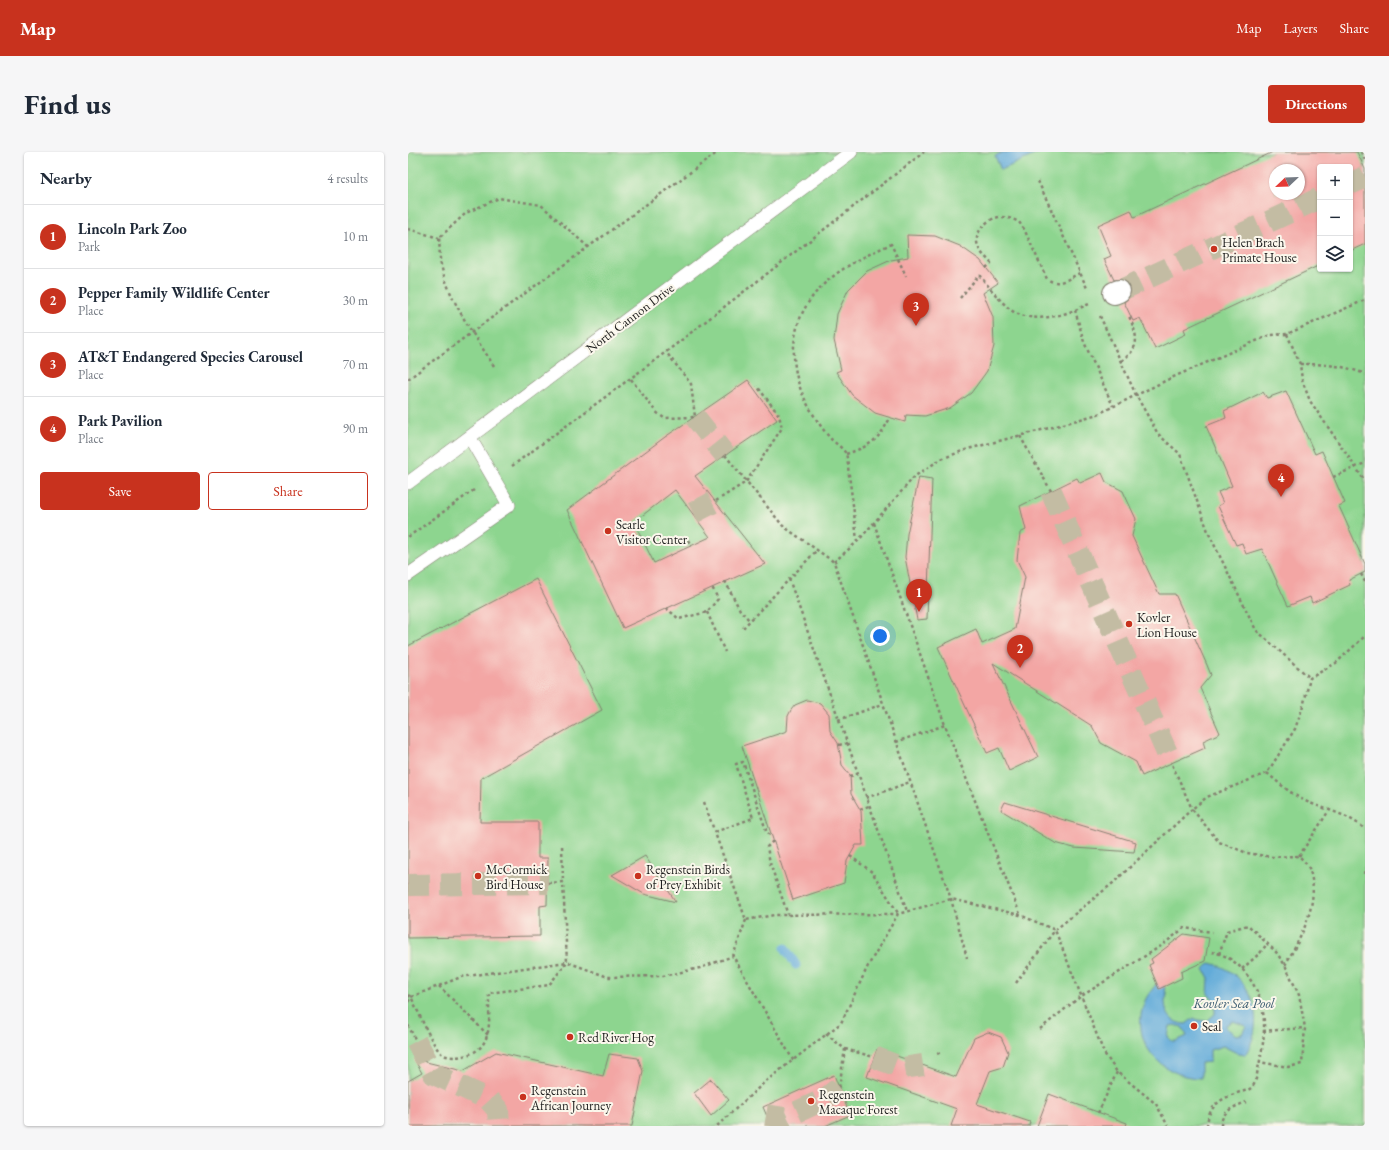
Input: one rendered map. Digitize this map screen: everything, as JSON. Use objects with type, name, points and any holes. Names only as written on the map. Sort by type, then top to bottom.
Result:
[{"type":"lane","name":"North Cannon Drive","points":[[408,483],[850,152]]},
{"type":"lane","points":[[408,575],[509,505],[470,438]]},
{"type":"path","points":[[408,379],[718,152]]},
{"type":"path","points":[[408,538],[463,497],[493,479],[630,379],[924,152]]},
{"type":"path","points":[[1361,152],[1365,160]]},
{"type":"path","points":[[439,238],[466,213],[499,198],[541,205],[588,247]]},
{"type":"path","points":[[986,268],[991,263],[978,248],[978,233],[985,223],[992,219],[1002,217],[1019,222],[1047,279],[1053,283],[1059,283],[1080,273]]},
{"type":"path","points":[[408,229],[439,238]]},
{"type":"path","points":[[439,238],[441,264],[448,288],[472,332],[494,366]]},
{"type":"path","points":[[857,542],[846,454],[821,426],[808,406],[800,389],[794,366],[796,328],[805,306],[823,285],[840,270],[890,244],[906,276]]},
{"type":"path","points":[[960,298],[979,275],[996,296],[1017,314],[1041,318],[1070,312]]},
{"type":"path","points":[[1117,292],[1137,334],[1136,345],[1128,357],[1121,361]]},
{"type":"path","points":[[834,562],[857,542],[915,476],[941,459],[968,448],[1020,436],[1098,414],[1136,395],[1270,336],[1287,334],[1365,300]]},
{"type":"path","points":[[1075,310],[1084,342],[1114,406]]},
{"type":"path","points":[[1287,334],[1300,364],[1302,380],[1310,401],[1365,481]]},
{"type":"path","points":[[630,379],[656,412],[664,418],[695,417],[691,384],[666,352]]},
{"type":"path","points":[[1300,364],[1343,366],[1365,374]]},
{"type":"path","points":[[716,501],[746,482],[782,428],[779,415],[757,386]]},
{"type":"path","points":[[1136,395],[1158,434],[1180,454],[1209,534],[1256,630],[1310,678]]},
{"type":"path","points":[[774,416],[779,415]]},
{"type":"path","points":[[846,454],[871,444],[882,435],[890,418]]},
{"type":"path","points":[[1020,436],[1051,491]]},
{"type":"path","points":[[725,455],[783,526],[834,562],[951,899],[967,958]]},
{"type":"path","points":[[1333,477],[1365,463]]},
{"type":"path","points":[[874,523],[945,725],[1020,915]]},
{"type":"path","points":[[688,540],[691,546]]},
{"type":"path","points":[[743,628],[817,550]]},
{"type":"path","points":[[1361,574],[1365,582]]},
{"type":"path","points":[[789,579],[907,911]]},
{"type":"path","points":[[725,581],[740,610],[750,621]]},
{"type":"path","points":[[666,608],[679,619],[707,612],[718,599],[712,587]]},
{"type":"path","points":[[707,612],[726,652]]},
{"type":"path","points":[[1016,983],[1055,930],[1113,883],[1192,809],[1207,797],[1267,772],[1295,729],[1304,703],[1310,678],[1336,663],[1365,636]]},
{"type":"path","points":[[838,720],[883,704]]},
{"type":"path","points":[[896,742],[945,725]]},
{"type":"path","points":[[839,745],[847,743]]},
{"type":"path","points":[[716,832],[753,818],[736,764],[742,762],[767,833],[772,836]]},
{"type":"path","points":[[1171,762],[1192,809],[1219,842],[1246,853],[1272,858],[1299,856]]},
{"type":"path","points":[[1267,772],[1283,787],[1309,802],[1353,819],[1365,829]]},
{"type":"path","points":[[850,776],[858,774]]},
{"type":"path","points":[[866,798],[910,782]]},
{"type":"path","points":[[704,802],[716,832],[746,920],[733,956],[793,1060]]},
{"type":"path","points":[[860,809],[869,806]]},
{"type":"path","points":[[1299,856],[1330,809]]},
{"type":"path","points":[[773,841],[767,847],[770,863],[788,915]]},
{"type":"path","points":[[410,996],[435,1044],[443,1054],[455,1058],[472,1054],[483,1047],[488,1035],[488,993],[549,985],[567,962],[562,844]]},
{"type":"path","points":[[850,856],[872,872],[898,914]]},
{"type":"path","points":[[1285,965],[1299,942],[1310,911],[1314,889],[1310,869],[1299,856]]},
{"type":"path","points":[[1364,874],[1365,868]]},
{"type":"path","points":[[548,882],[563,882]]},
{"type":"path","points":[[746,920],[774,914],[898,914],[951,899],[1020,915],[1055,930],[1080,997],[1104,1053],[1117,1072],[1156,1104],[1168,1126]]},
{"type":"path","points":[[716,1126],[766,1081],[841,1023],[868,966],[898,914]]},
{"type":"path","points":[[1219,954],[1227,931],[1248,925],[1285,965],[1299,995],[1305,1028],[1302,1064],[1288,1067],[1259,1062]]},
{"type":"path","points":[[1040,1029],[1080,997],[1161,946],[1184,928],[1212,932]]},
{"type":"path","points":[[1242,969],[1260,953],[1267,944]]},
{"type":"path","points":[[1207,1126],[1208,1114],[1214,1105],[1222,1099],[1250,1089],[1254,1084],[1263,1032],[1263,1014],[1260,998],[1253,984],[1242,969],[1230,959],[1211,952]]},
{"type":"path","points":[[410,996],[461,977],[567,962],[608,977],[663,976],[700,968],[733,956]]},
{"type":"path","points":[[439,986],[488,1035]]},
{"type":"path","points":[[408,1002],[410,996]]},
{"type":"path","points":[[408,1024],[416,1041]]},
{"type":"path","points":[[1263,1032],[1305,1028]]},
{"type":"path","points":[[826,1034],[845,1049],[874,1057]]},
{"type":"path","points":[[839,1088],[845,1049]]},
{"type":"path","points":[[937,1054],[941,1052]]},
{"type":"path","points":[[1098,1113],[1117,1072]]},
{"type":"path","points":[[1220,1126],[1220,1120],[1229,1109],[1246,1102]]},
{"type":"green space","points":[[408,152],[1365,152],[1365,1126],[408,1126]]},
{"type":"water","points":[[1003,152],[1041,152],[1001,170],[995,156]]},
{"type":"water","name":"Kovler Sea Pool","points":[[1210,963],[1225,968],[1236,976],[1246,987],[1252,999],[1255,1013],[1255,1027],[1252,1041],[1245,1055],[1239,1054],[1223,1046],[1210,1050],[1210,1062],[1201,1063],[1201,1078],[1173,1072],[1152,1054],[1145,1043],[1141,1030],[1141,1016],[1146,999],[1157,983],[1164,986],[1167,996],[1165,1000],[1166,1010],[1173,1020],[1181,1024],[1186,1024],[1194,1018],[1207,1021],[1215,1014],[1215,1002],[1208,994],[1209,978],[1204,969]],"holes":[[[1233,1021],[1246,1026],[1242,1034],[1236,1035],[1226,1028],[1226,1025]],[[1175,1025],[1182,1027],[1187,1036],[1176,1041],[1172,1041],[1168,1037],[1170,1026]]]},
{"type":"building","name":"Helen Brach Primate House","points":[[1273,152],[1357,152],[1365,169],[1365,244],[1353,250],[1353,164],[1317,164],[1317,266],[1184,329],[1186,334],[1155,349],[1140,318],[1133,321],[1124,302],[1129,298],[1131,293],[1130,286],[1127,281],[1121,279],[1114,280],[1104,259],[1111,256],[1098,225],[1131,210],[1134,217]]},
{"type":"building","points":[[907,235],[935,236],[960,246],[980,260],[998,283],[983,293],[993,317],[994,346],[987,371],[971,393],[950,408],[925,416],[906,415],[905,422],[875,413],[852,395],[836,372],[841,370],[834,340],[837,314],[848,290],[867,271],[891,260],[908,257]]},
{"type":"building","name":"Searle Visitor Center","points":[[748,380],[777,420],[695,476],[765,564],[623,628],[567,510],[665,437]],"holes":[[[675,490],[710,537],[654,563],[634,522]]]},
{"type":"building","points":[[1286,391],[1315,454],[1322,451],[1345,503],[1339,506],[1365,564],[1365,572],[1349,580],[1350,585],[1312,603],[1310,597],[1288,606],[1262,549],[1246,554],[1242,543],[1236,545],[1218,506],[1223,503],[1218,492],[1232,486],[1206,426],[1226,418],[1224,411],[1263,392],[1267,398]]},
{"type":"building","name":"Kovler Lion House","points":[[1102,473],[1106,482],[1123,491],[1136,519],[1132,536],[1159,594],[1175,594],[1211,675],[1200,688],[1220,733],[1203,741],[1205,748],[1142,776],[1136,762],[1101,743],[1092,726],[993,663],[1038,757],[1009,771],[999,748],[987,753],[938,647],[976,629],[982,644],[1015,629],[1025,577],[1017,560],[1020,533],[1026,530],[1020,506],[1077,478],[1080,483]]},
{"type":"building","points":[[919,477],[932,479],[927,619],[917,620],[905,557],[907,534]]},
{"type":"building","points":[[536,579],[602,710],[481,778],[480,822],[538,822],[538,858],[548,858],[547,905],[540,906],[540,936],[408,938],[408,646]]},
{"type":"building","points":[[807,700],[820,703],[829,714],[830,731],[838,743],[842,765],[850,775],[851,794],[861,811],[863,845],[856,845],[847,861],[844,883],[793,900],[742,746],[787,731],[788,716],[791,710],[795,705]]},
{"type":"building","points":[[1005,802],[1136,842],[1134,852],[1074,848],[1055,843],[1001,810]]},
{"type":"building","name":"Regenstein Birds of Prey Exhibit","points":[[645,856],[676,902],[644,894],[612,875]]},
{"type":"building","points":[[1184,934],[1209,938],[1205,961],[1181,972],[1182,978],[1159,989],[1149,965],[1153,963],[1151,959]]},
{"type":"building","points":[[988,1032],[1001,1037],[1008,1052],[1003,1067],[990,1071],[977,1104],[1030,1122],[1029,1126],[951,1126],[957,1109],[867,1077],[877,1049],[956,1077],[974,1038]]},
{"type":"building","name":"Regenstein African Journey","points":[[496,1052],[603,1076],[609,1054],[638,1058],[643,1071],[632,1126],[408,1126],[408,1081],[422,1073],[414,1059],[463,1071]]},
{"type":"building","name":"Regenstein Macaque Forest","points":[[834,1075],[850,1115],[825,1126],[771,1126],[763,1107]]},
{"type":"building","points":[[711,1079],[729,1100],[711,1116],[694,1093]]},
{"type":"building","points":[[1049,1094],[1127,1123],[1126,1126],[1037,1126]]},
{"type":"waterway","points":[[785,948],[796,965]]},
{"type":"tunnel","points":[[1353,183],[1365,177]]},
{"type":"tunnel","points":[[1119,291],[1317,199]]},
{"type":"tunnel","points":[[695,417],[725,455]]},
{"type":"tunnel","points":[[1051,491],[1171,762]]},
{"type":"tunnel","points":[[693,513],[716,501]]},
{"type":"tunnel","points":[[408,885],[548,883]]},
{"type":"tunnel","points":[[416,1041],[434,1074],[488,1099],[498,1110],[499,1126]]},
{"type":"tunnel","points":[[874,1057],[903,1068],[923,1065]]},
{"type":"tunnel","points":[[766,1115],[784,1118],[825,1099],[839,1088]]},
{"type":"place","name":"Helen Brach Primate House","points":[[1214,249]]},
{"type":"place","name":"AT&T Endangered Species Carousel","points":[[916,326]]},
{"type":"place","name":"Park Pavilion","points":[[1281,497]]},
{"type":"place","name":"Searle Visitor Center","points":[[608,531]]},
{"type":"place","name":"Lincoln Park Zoo","points":[[919,612]]},
{"type":"place","name":"Kovler Lion House","points":[[1129,624]]},
{"type":"place","name":"Pepper Family Wildlife Center","points":[[1020,668]]},
{"type":"place","name":"McCormick Bird House","points":[[478,876]]},
{"type":"place","name":"Regenstein Birds of Prey Exhibit","points":[[638,876]]},
{"type":"place","name":"Seal","points":[[1194,1026]]},
{"type":"place","name":"Red River Hog","points":[[570,1037]]},
{"type":"place","name":"Regenstein African Journey","points":[[523,1097]]},
{"type":"place","name":"Regenstein Macaque Forest","points":[[811,1101]]}]
